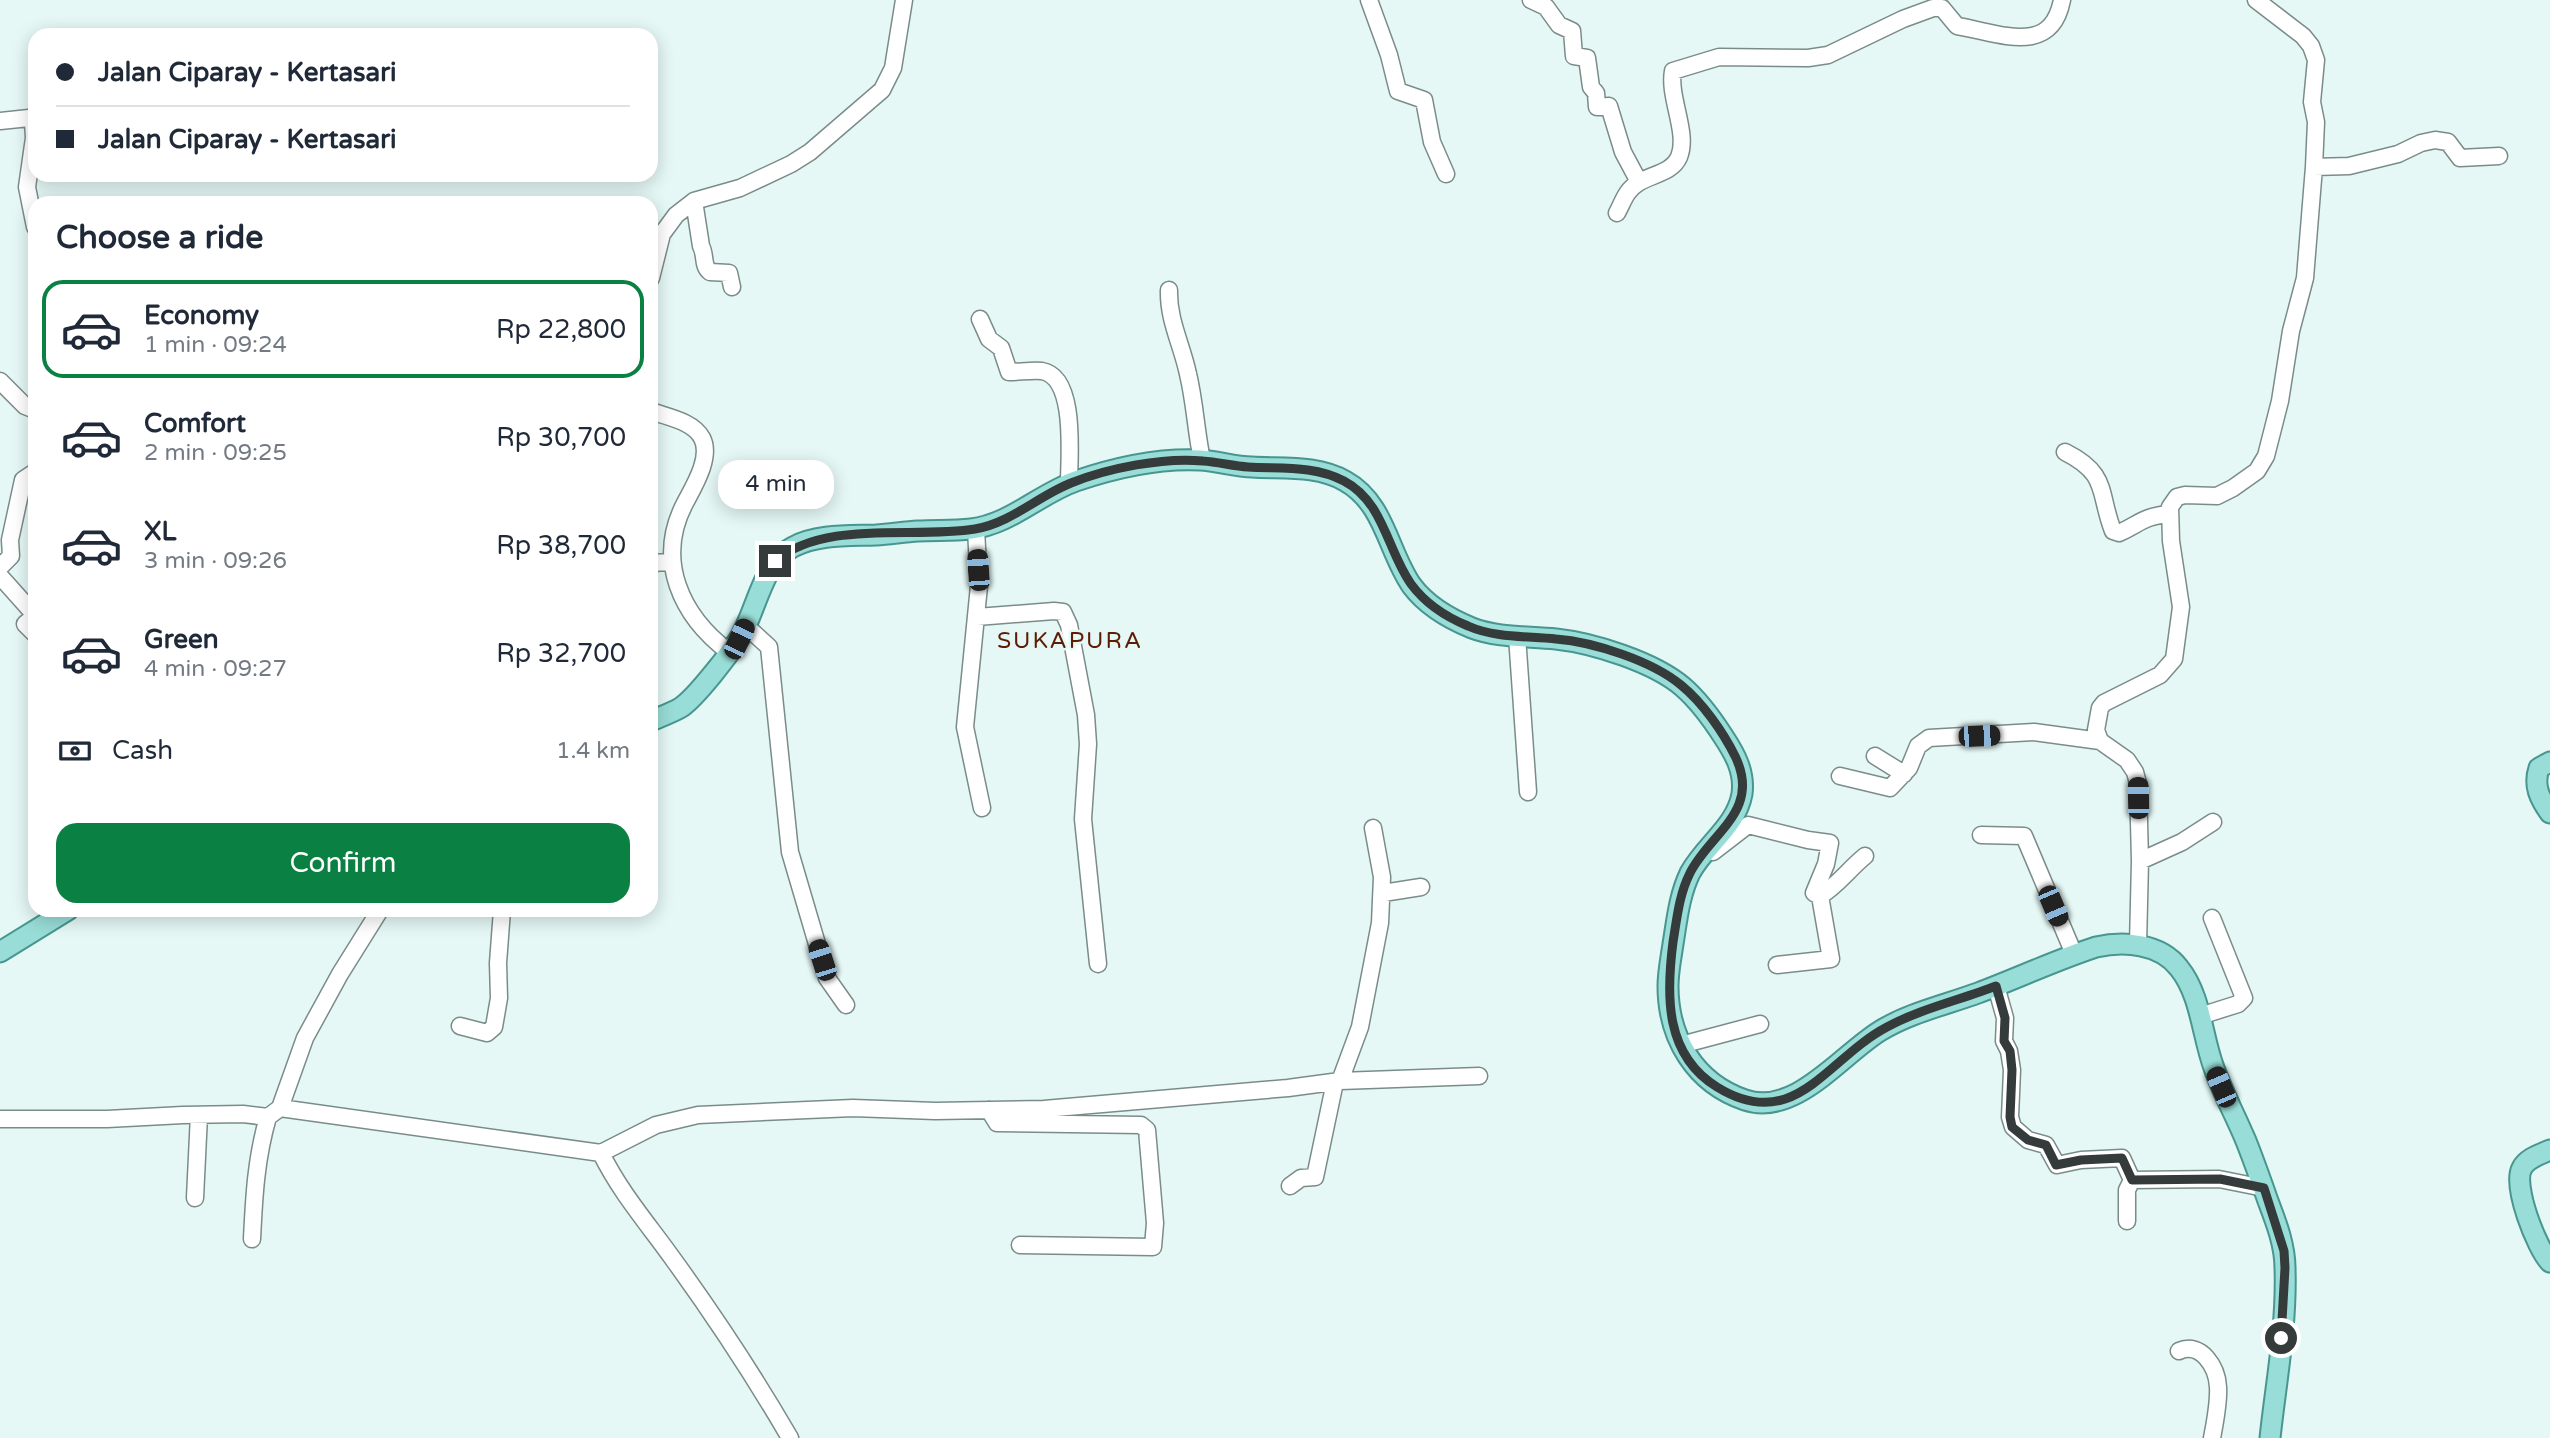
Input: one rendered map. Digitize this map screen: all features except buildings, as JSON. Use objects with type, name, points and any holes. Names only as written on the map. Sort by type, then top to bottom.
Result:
[{"type":"main road","points":[[658,718],[693,698],[729,652],[746,626],[758,602],[765,578],[775,561],[792,547],[814,540],[842,536],[976,529],[1012,516],[1069,483],[1167,461],[1202,460],[1252,467],[1284,466],[1341,479],[1353,486],[1380,517],[1404,573],[1431,606],[1482,632],[1561,639],[1622,656],[1671,679],[1682,686],[1700,705],[1736,758],[1742,784],[1738,809],[1726,829],[1689,875],[1681,897],[1669,966],[1668,988],[1671,1012],[1681,1045],[1696,1070],[1723,1090],[1755,1103],[1779,1102],[1813,1083],[1888,1026],[2074,954],[2108,944],[2137,944],[2163,954],[2179,967],[2190,987],[2200,1016],[2205,1044],[2246,1141],[2280,1237],[2285,1268],[2280,1365],[2270,1438]]},
{"type":"main road","points":[[2550,762],[2539,768],[2537,777],[2537,791],[2550,813]]},
{"type":"main road","points":[[0,952],[57,917]]},
{"type":"main road","points":[[2550,1150],[2533,1157],[2522,1167],[2519,1180],[2534,1234],[2543,1256],[2550,1262]]},
{"type":"street","points":[[658,250],[662,234],[676,215],[694,201],[740,188],[791,164],[810,152],[882,90],[893,68],[904,0]]},
{"type":"street","points":[[1369,0],[1389,55],[1398,91],[1424,100],[1432,142],[1446,174]]},
{"type":"street","points":[[1531,0],[1546,7],[1559,25],[1572,31],[1574,56],[1587,58],[1597,107],[1609,106],[1623,152],[1639,182]]},
{"type":"street","points":[[1617,213],[1623,199],[1639,182],[1659,174],[1674,164],[1679,156],[1681,144],[1671,84],[1673,71],[1719,57],[1808,58],[1828,55],[1903,19],[1933,8],[1942,8],[1957,26],[2012,36],[2035,36],[2043,34],[2055,24],[2062,0]]},
{"type":"street","points":[[2101,741],[2096,730],[2100,708],[2104,703],[2160,675],[2174,659],[2181,607],[2168,514],[2170,507],[2177,497],[2185,495],[2217,496],[2257,471],[2266,456],[2280,401],[2291,331],[2305,278],[2314,167],[2316,122],[2312,102],[2316,60],[2311,46],[2303,36],[2256,0]]},
{"type":"street","points":[[0,121],[28,119]]},
{"type":"street","points":[[2314,167],[2349,166],[2398,154],[2421,143],[2435,140],[2448,142],[2460,158],[2499,156]]},
{"type":"street","points":[[694,201],[701,246],[705,252],[705,266],[710,272],[729,273],[732,287]]},
{"type":"street","points":[[1169,290],[1171,321],[1183,351],[1202,460]]},
{"type":"street","points":[[981,319],[989,339],[1001,348],[1009,372],[1044,371],[1055,377],[1063,388],[1067,407],[1069,483]]},
{"type":"street","points":[[0,380],[28,407]]},
{"type":"street","points":[[658,414],[687,424],[702,436],[705,450],[692,493],[679,517],[671,562],[679,591],[692,616],[703,630],[729,652]]},
{"type":"street","points":[[2065,452],[2079,459],[2096,475],[2113,531],[2119,533],[2130,529],[2141,519],[2168,514]]},
{"type":"street","points":[[0,567],[11,556],[10,540],[23,480],[28,476]]},
{"type":"street","points":[[976,529],[979,586],[965,727],[982,808]]},
{"type":"street","points":[[658,563],[671,562]]},
{"type":"street","points":[[0,576],[28,607]]},
{"type":"street","points":[[977,617],[1054,611],[1063,612],[1069,625],[1086,715],[1088,744],[1083,819],[1098,964]]},
{"type":"street","points":[[746,626],[769,647],[790,852],[827,978],[846,1005]]},
{"type":"street","points":[[1517,636],[1528,792]]},
{"type":"street","points":[[1840,776],[1890,788],[1914,760],[1918,746],[1929,738],[2034,732],[2101,741],[2127,760],[2138,783],[2140,861],[2137,944]]},
{"type":"street","points":[[1875,756],[1904,774]]},
{"type":"street","points":[[2140,861],[2182,842],[2213,822]]},
{"type":"street","points":[[1701,857],[1710,854],[1748,825],[1830,843],[1826,864],[1814,893],[1820,896]]},
{"type":"street","points":[[1290,1186],[1301,1178],[1315,1177],[1337,1081],[1360,1027],[1380,923],[1383,893],[1373,828]]},
{"type":"street","points":[[1981,835],[2024,836],[2074,954]]},
{"type":"street","points":[[1820,896],[1865,856]]},
{"type":"street","points":[[1383,893],[1421,887]]},
{"type":"street","points":[[1777,965],[1831,959],[1820,896]]},
{"type":"street","points":[[252,1240],[254,1183],[260,1143],[305,1038],[376,917]]},
{"type":"street","points":[[460,1026],[487,1033],[494,1027],[499,998],[501,917]]},
{"type":"street","points":[[2200,1016],[2238,1004],[2244,998],[2212,918]]},
{"type":"street","points":[[1996,986],[2005,1018],[2004,1041],[2010,1051],[2012,1127],[2028,1140],[2046,1145],[2056,1165],[2081,1160],[2122,1158],[2132,1180]]},
{"type":"street","points":[[1681,1045],[1760,1024]]},
{"type":"street","points":[[0,1119],[107,1119],[274,1112],[601,1153],[656,1125],[698,1115],[853,1108],[935,1111],[1057,1108],[1337,1081],[1479,1076]]},
{"type":"street","points":[[989,1110],[997,1123],[1141,1125],[1147,1130],[1155,1223],[1153,1247],[1020,1245]]},
{"type":"street","points":[[195,1198],[199,1115]]},
{"type":"street","points":[[601,1153],[610,1172],[641,1219],[673,1258],[751,1371],[790,1438]]},
{"type":"street","points":[[2132,1180],[2220,1179],[2264,1188]]},
{"type":"street","points":[[2127,1221],[2127,1190],[2132,1180]]},
{"type":"street","points":[[2179,1351],[2186,1348],[2199,1350],[2207,1356],[2213,1368],[2218,1385],[2212,1438]]},
{"type":"district","name":"SUKAPURA","points":[[1070,640]]},
{"type":"route","points":[[775,561],[792,547],[814,540],[976,529],[1012,516],[1069,483],[1167,461],[1202,460],[1252,467],[1284,466],[1329,474],[1341,479],[1353,486],[1380,517],[1404,573],[1431,606],[1482,632],[1561,639],[1588,645],[1661,672],[1682,686],[1700,705],[1732,750],[1742,776],[1738,809],[1726,829],[1694,865],[1689,875],[1677,914],[1669,966],[1668,988],[1674,1029],[1688,1058],[1704,1078],[1744,1100],[1766,1104],[1779,1102],[1791,1098],[1813,1083],[1874,1034],[1888,1026],[1996,986],[2005,1018],[2004,1041],[2010,1051],[2012,1127],[2020,1136],[2046,1145],[2056,1165],[2081,1160],[2122,1158],[2132,1180],[2220,1179],[2264,1188],[2284,1251],[2281,1338]]}]
